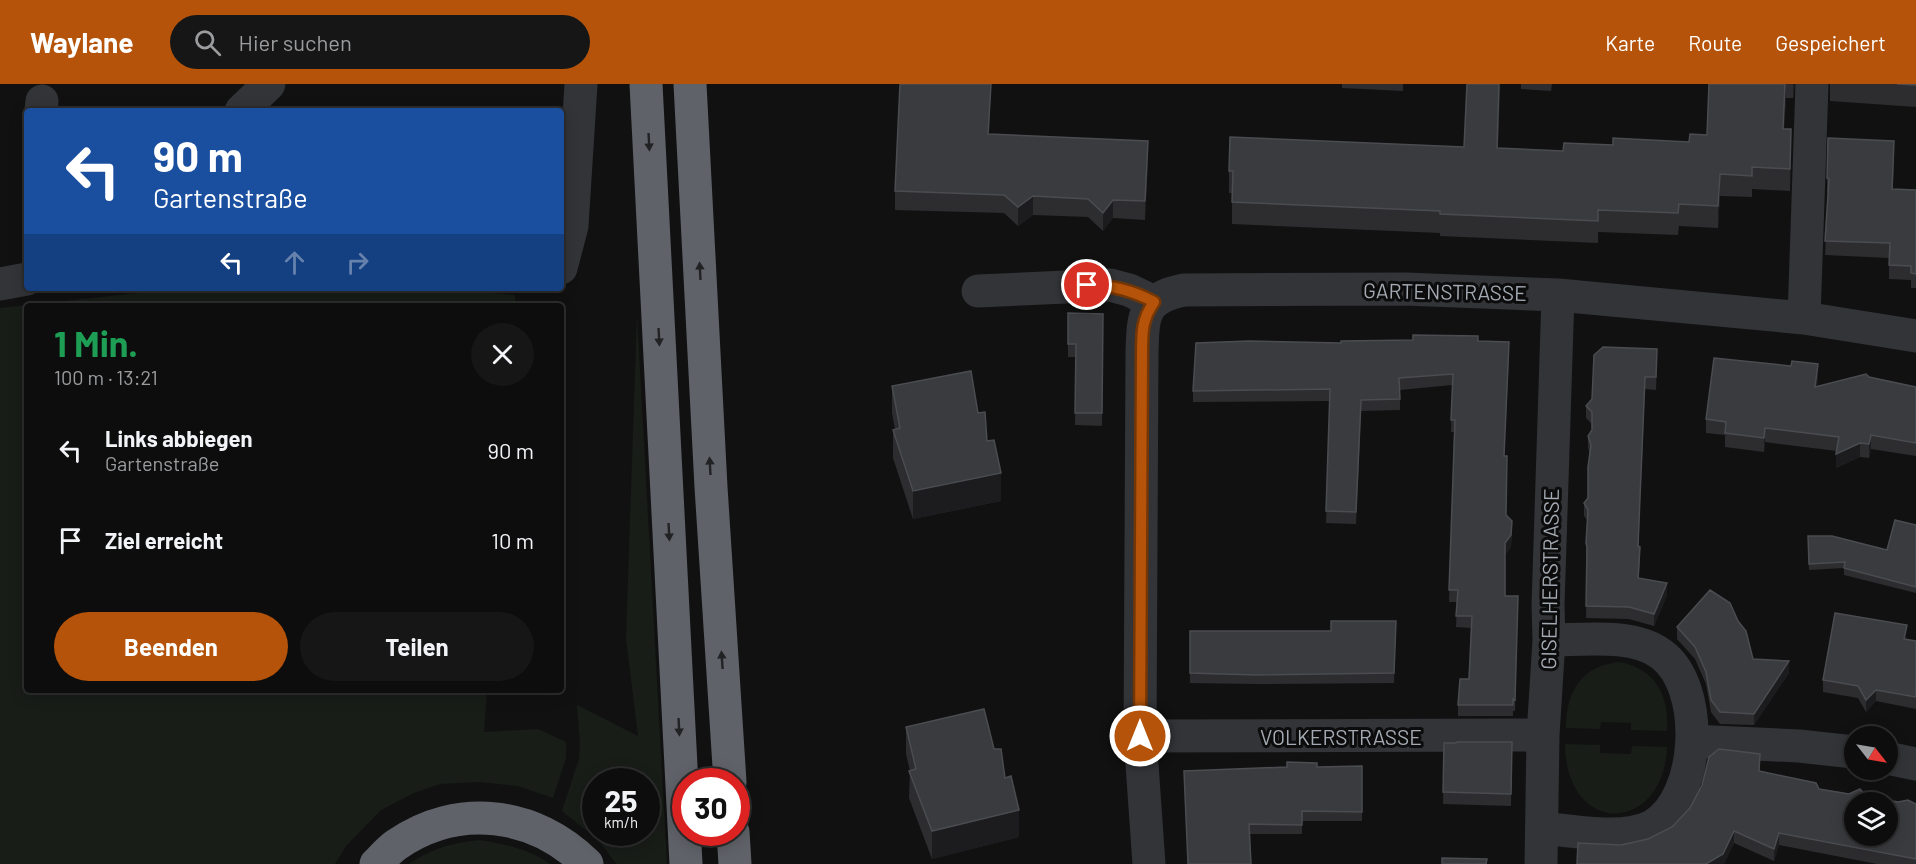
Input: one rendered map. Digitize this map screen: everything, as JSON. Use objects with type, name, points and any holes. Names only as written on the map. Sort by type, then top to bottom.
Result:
[{"type":"highway","points":[[646,84],[686,864]]},
{"type":"highway","points":[[690,84],[711,487],[729,768]]},
{"type":"highway","points":[[376,864],[394,846],[420,831],[447,821],[484,817],[518,822],[543,831],[565,844],[587,864]]},
{"type":"highway","points":[[734,846],[735,864]]},
{"type":"street","points":[[244,108],[269,84]]},
{"type":"street","points":[[564,257],[572,226],[581,84]]},
{"type":"street","points":[[1804,318],[1812,84]]},
{"type":"street","points":[[0,284],[24,280]]},
{"type":"street","points":[[978,291],[1110,285],[1129,290],[1154,302],[1146,314],[1142,331],[1140,736],[1149,864]]},
{"type":"street","name":"GARTENSTRASSE","points":[[1154,302],[1167,293],[1184,290],[1405,289],[1558,295],[1804,318],[1916,336]]},
{"type":"street","name":"GISELHERSTRASSE","points":[[1541,864],[1543,735],[1549,640],[1548,605],[1558,295]]},
{"type":"street","points":[[1543,828],[1617,834],[1636,832],[1651,826],[1664,818],[1682,789],[1688,770],[1692,741],[1689,708],[1682,680],[1662,654],[1646,645],[1626,640],[1549,640]]},
{"type":"street","name":"VOLKERSTRASSE","points":[[1140,736],[1543,735]]},
{"type":"street","points":[[1692,741],[1799,746],[1844,751]]},
{"type":"street","points":[[1898,761],[1916,764]]},
{"type":"shaded area","points":[[156,291],[473,291],[515,295],[515,303],[46,303]]},
{"type":"shaded area","points":[[24,305],[24,693],[487,693],[484,732],[538,729],[566,742],[566,758],[553,798],[518,786],[479,782],[440,784],[414,793],[381,810],[347,845],[335,864],[0,864],[0,308]]},
{"type":"shaded area","points":[[637,315],[667,864],[616,864],[603,846],[660,846],[660,768],[582,768],[582,827],[562,811],[579,759],[577,705],[638,736],[626,639]]},
{"type":"shaded area","points":[[1620,662],[1643,671],[1658,686],[1666,707],[1667,731],[1631,730],[1631,723],[1601,722],[1600,729],[1566,728],[1569,702],[1579,682],[1596,668]]},
{"type":"shaded area","points":[[1565,744],[1600,745],[1600,753],[1631,754],[1632,746],[1667,747],[1662,776],[1650,796],[1634,809],[1615,813],[1597,809],[1581,796],[1570,775]]},
{"type":"shaded area","points":[[480,840],[525,851],[550,864],[409,864],[443,847]]},
{"type":"building","points":[[900,84],[991,84],[988,134],[1148,141],[1145,201],[1113,200],[1103,213],[1088,199],[1033,196],[1018,207],[1004,195],[895,191]]},
{"type":"building","points":[[1467,84],[1499,84],[1497,148],[1563,151],[1564,143],[1613,145],[1613,138],[1689,142],[1690,134],[1707,135],[1709,84],[1785,84],[1783,129],[1791,129],[1790,169],[1752,167],[1752,176],[1720,174],[1718,206],[1679,204],[1678,213],[1598,210],[1598,221],[1232,202],[1233,171],[1229,171],[1230,137],[1464,147]]},
{"type":"building","points":[[1828,138],[1894,141],[1892,189],[1916,190],[1916,274],[1911,273],[1911,266],[1889,265],[1890,243],[1825,241],[1829,179],[1827,178]]},
{"type":"building","points":[[1068,313],[1103,314],[1102,413],[1075,413],[1076,344],[1068,344]]},
{"type":"building","points":[[1413,335],[1478,336],[1478,341],[1509,342],[1504,456],[1507,456],[1506,515],[1512,521],[1511,535],[1505,543],[1505,596],[1518,596],[1513,705],[1458,705],[1460,679],[1469,679],[1472,616],[1456,616],[1458,590],[1449,590],[1455,420],[1451,420],[1453,374],[1399,378],[1400,399],[1361,400],[1356,512],[1326,511],[1330,389],[1193,391],[1196,343],[1249,341],[1341,343],[1341,341],[1413,340]]},
{"type":"building","points":[[1603,347],[1657,349],[1656,377],[1645,377],[1638,546],[1640,547],[1638,578],[1667,583],[1654,614],[1629,607],[1586,606],[1588,510],[1584,503],[1588,498],[1591,445],[1588,436],[1592,430],[1592,412],[1586,406],[1592,399],[1594,355]]},
{"type":"building","points":[[1714,358],[1791,366],[1792,361],[1818,364],[1815,387],[1866,374],[1869,377],[1916,387],[1916,443],[1871,435],[1869,444],[1860,443],[1836,454],[1839,437],[1765,428],[1764,438],[1725,433],[1726,422],[1706,419]]},
{"type":"building","points":[[971,371],[978,413],[985,412],[987,441],[994,440],[1001,473],[913,491],[893,430],[900,428],[892,386]]},
{"type":"building","points":[[1895,520],[1916,525],[1916,587],[1844,568],[1845,562],[1809,564],[1808,536],[1832,536],[1887,550]]},
{"type":"building","points":[[1710,590],[1730,603],[1738,621],[1746,631],[1753,659],[1789,661],[1754,714],[1720,712],[1711,700],[1706,672],[1695,647],[1677,627]]},
{"type":"building","points":[[1835,613],[1907,625],[1904,639],[1916,641],[1916,697],[1876,690],[1866,700],[1858,686],[1823,680]]},
{"type":"building","points":[[1331,621],[1396,621],[1394,673],[1257,675],[1190,673],[1190,631],[1331,631]]},
{"type":"building","points":[[984,709],[994,749],[1001,749],[1005,778],[1011,776],[1019,810],[932,831],[909,771],[916,769],[906,727]]},
{"type":"building","points":[[1512,742],[1511,794],[1443,792],[1444,743]]},
{"type":"building","points":[[1719,749],[1760,754],[1759,771],[1816,783],[1819,789],[1844,793],[1844,845],[1779,833],[1774,849],[1734,831],[1723,854],[1706,864],[1577,864],[1578,843],[1621,845],[1648,839],[1672,827],[1690,808],[1702,785],[1709,757]]},
{"type":"building","points":[[1287,762],[1317,763],[1317,767],[1362,766],[1362,812],[1302,811],[1302,825],[1249,824],[1251,864],[1188,864],[1184,771],[1287,767]]},
{"type":"building","points":[[1908,800],[1916,804],[1916,859],[1848,846],[1898,846],[1898,802]]},
{"type":"building","points":[[1442,858],[1487,859],[1486,864],[1442,864]]},
{"type":"route","points":[[1087,285],[1110,285],[1129,290],[1154,302],[1146,314],[1142,331],[1140,736]]}]
